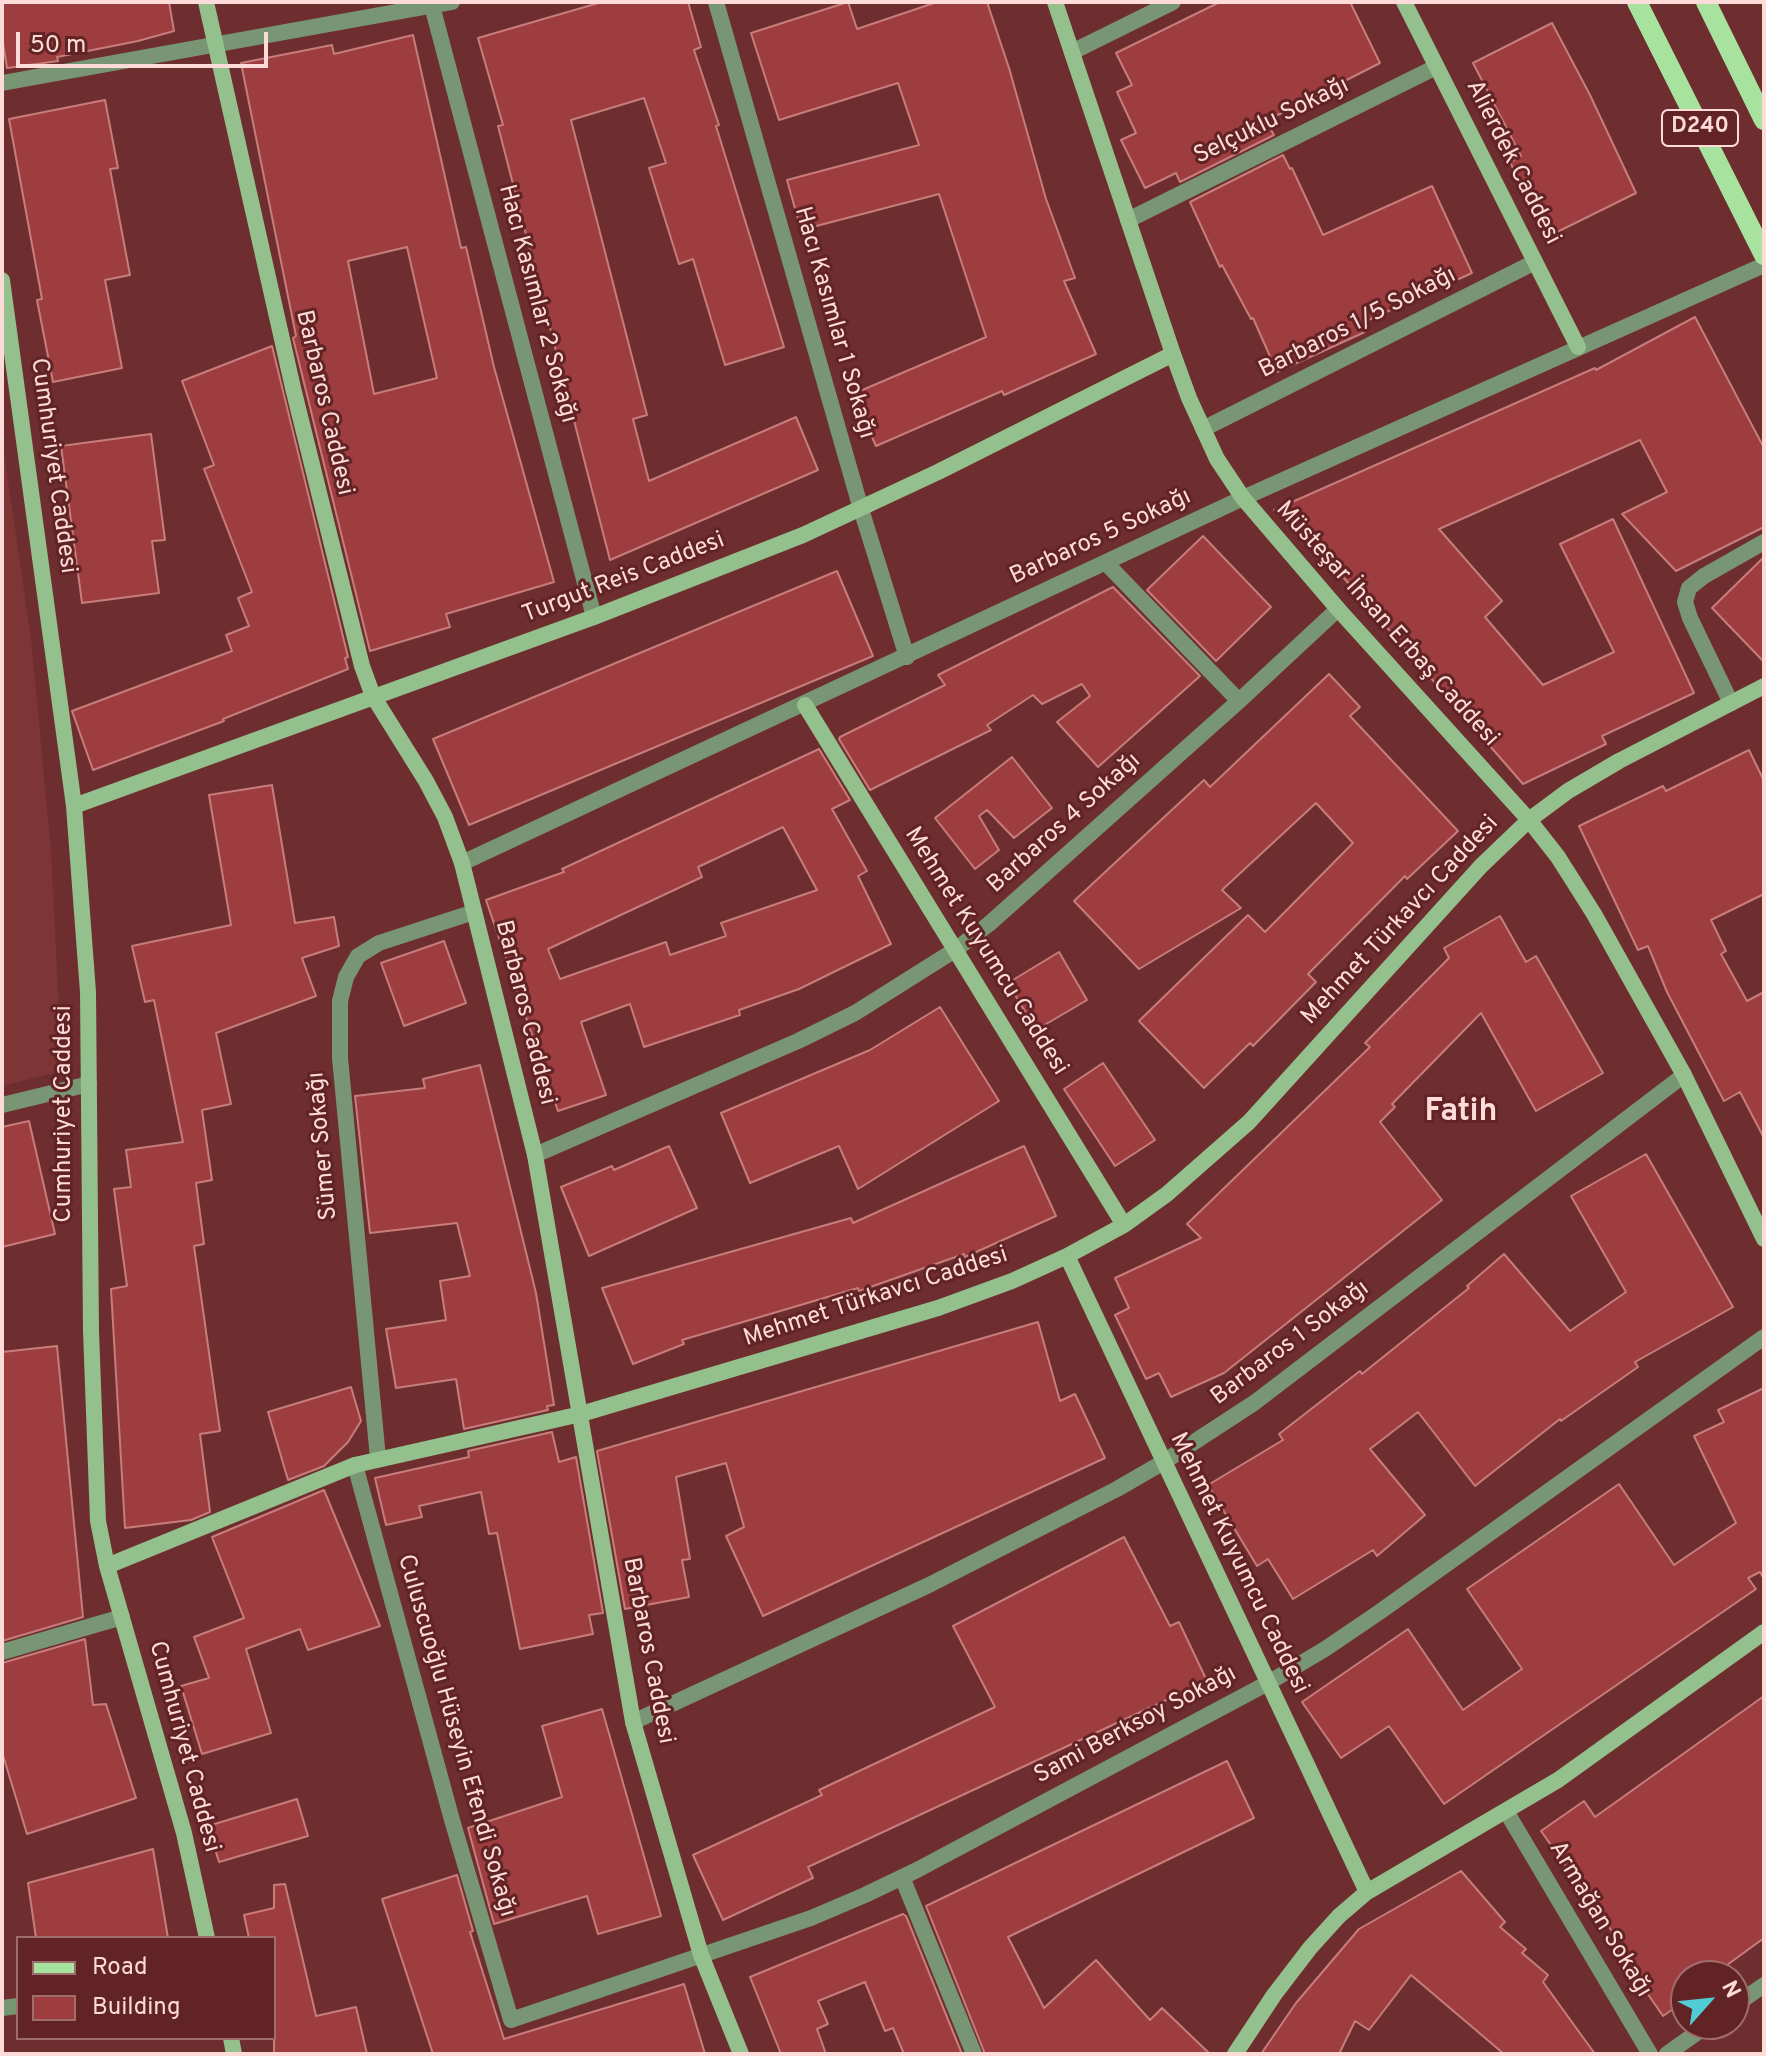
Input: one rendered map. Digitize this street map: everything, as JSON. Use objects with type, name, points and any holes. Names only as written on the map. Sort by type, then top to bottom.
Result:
[{"type":"main road","name":"D240","points":[[1637,2],[1764,255]]},
{"type":"main road","name":"D240","points":[[1706,2],[1764,120]]},
{"type":"street","name":"Barbaros Caddesi","points":[[206,2],[293,388],[362,666],[373,696],[445,817],[462,863],[535,1155],[633,1722],[701,1955],[741,2054]]},
{"type":"street","points":[[2,83],[452,2]]},
{"type":"street","name":"Hacı Kasımlar 1 Sokağı","points":[[716,2],[861,509],[907,657]]},
{"type":"street","name":"Müsteşar İhsan Erbaş Caddesi","points":[[1055,2],[1173,354],[1217,459],[1243,498],[1338,609],[1529,820],[1558,857],[1594,914],[1684,1075],[1764,1239]]},
{"type":"street","points":[[1072,52],[1173,2]]},
{"type":"street","name":"Alierdek Caddesi","points":[[1404,2],[1578,347]]},
{"type":"street","name":"Hacı Kasımlar 2 Sokağı","points":[[432,4],[594,617]]},
{"type":"street","name":"Selçuklu Sokağı","points":[[1128,220],[1436,67]]},
{"type":"street","name":"Barbaros 1/5 Sokağı","points":[[1203,429],[1535,262]]},
{"type":"street","name":"Barbaros 5 Sokağı","points":[[462,863],[1243,498],[1764,265]]},
{"type":"street","name":"Cumhuriyet Caddesi","points":[[2,280],[8,362],[74,806],[88,992],[92,1402],[98,1521],[107,1566],[184,1833],[207,1936]]},
{"type":"street","name":"Turgut Reis Caddesi","points":[[74,806],[594,617],[861,509],[1173,354]]},
{"type":"street","points":[[1731,703],[1685,602],[1689,588],[1704,576],[1764,542]]},
{"type":"street","points":[[1106,563],[1239,701]]},
{"type":"street","name":"Barbaros 4 Sokağı","points":[[535,1155],[798,1041],[855,1013],[955,950],[989,924],[1338,609]]},
{"type":"street","name":"Mehmet Türkavcı Caddesi","points":[[107,1566],[355,1465],[581,1414],[938,1308],[1012,1281],[1067,1256],[1124,1225],[1167,1194],[1249,1122],[1481,866],[1529,820],[1568,791],[1619,761],[1764,686]]},
{"type":"street","name":"Mehmet Kuyumcu Caddesi","points":[[805,705],[1124,1225]]},
{"type":"street","name":"Sümer Sokağı","points":[[378,1458],[340,1058],[340,1001],[346,977],[358,956],[379,943],[474,912]]},
{"type":"street","name":"Barbaros 1 Sokağı","points":[[633,1722],[929,1585],[1162,1463],[1254,1403],[1684,1075]]},
{"type":"street","points":[[2,1105],[89,1084]]},
{"type":"street","name":"Mehmet Kuyumcu Caddesi","points":[[1067,1256],[1367,1892]]},
{"type":"street","name":"Sami Berksoy Sokağı","points":[[511,2020],[811,1918],[902,1877],[1268,1683],[1381,1611],[1764,1337]]},
{"type":"street","name":"Culuscuoğlu Hüseyin Efendi Sokağı","points":[[355,1465],[452,1820],[511,2020]]},
{"type":"street","points":[[2,1652],[122,1617]]},
{"type":"street","points":[[1235,2054],[1310,1948],[1339,1916],[1367,1892],[1558,1780],[1764,1632]]},
{"type":"street","name":"Armağan Sokağı","points":[[1506,1811],[1650,2054]]},
{"type":"street","points":[[902,1877],[974,2054]]},
{"type":"street","points":[[1667,2054],[1687,2040]]},
{"type":"shaded area","points":[[2,439],[31,638],[51,850],[62,1071],[2,1086]]},
{"type":"building","points":[[2,2],[169,2],[174,31],[57,57],[58,61],[7,68],[2,37]]},
{"type":"building","points":[[602,2],[688,2],[701,47],[694,50],[784,347],[725,365],[693,259],[679,264],[649,168],[666,163],[644,98],[571,120],[647,415],[633,419],[649,481],[796,417],[818,470],[610,560],[498,126],[503,125],[478,38]]},
{"type":"building","points":[[848,2],[857,29],[937,2],[987,2],[1046,199],[1075,278],[1064,281],[1096,354],[876,446],[853,394],[986,337],[939,194],[801,230],[787,180],[919,145],[898,83],[779,120],[751,33]]},
{"type":"building","points":[[1220,2],[1350,2],[1380,63],[1266,121],[1274,135],[1180,182],[1176,173],[1145,188],[1121,140],[1136,133],[1117,92],[1132,85],[1116,53]]},
{"type":"building","points":[[1552,23],[1636,193],[1547,237],[1510,162],[1521,156],[1473,63]]},
{"type":"building","points":[[413,35],[461,248],[466,247],[494,367],[554,582],[446,614],[450,627],[370,651],[293,338],[296,336],[241,63],[332,45],[334,54]],"holes":[[[407,247],[437,378],[374,394],[348,261]]]},
{"type":"building","points":[[105,100],[118,168],[110,169],[130,275],[105,280],[122,368],[53,382],[37,300],[42,299],[9,119]]},
{"type":"building","points":[[1283,155],[1323,235],[1432,186],[1472,273],[1362,323],[1365,332],[1277,372],[1253,318],[1222,265],[1220,267],[1190,202]]},
{"type":"building","points":[[1695,317],[1764,448],[1764,527],[1676,571],[1622,514],[1667,492],[1640,440],[1439,529],[1502,601],[1485,617],[1543,685],[1614,652],[1560,544],[1613,519],[1694,693],[1602,736],[1606,744],[1523,784],[1343,577],[1274,510],[1596,370]]},
{"type":"building","points":[[272,346],[348,657],[345,658],[348,669],[224,721],[93,770],[72,711],[232,651],[226,635],[249,626],[238,598],[252,592],[204,469],[214,465],[182,381]]},
{"type":"building","points":[[151,434],[165,540],[152,541],[159,593],[82,603],[61,446]]},
{"type":"building","points":[[1203,536],[1271,607],[1216,661],[1147,590]]},
{"type":"building","points":[[1764,557],[1764,662],[1712,608]]},
{"type":"building","points":[[837,571],[873,656],[469,825],[433,739]]},
{"type":"building","points":[[1113,587],[1200,676],[1098,767],[1057,722],[1090,696],[1082,684],[1042,704],[1033,695],[987,725],[991,730],[870,790],[840,737],[945,685],[938,675]]},
{"type":"building","points":[[1329,674],[1360,707],[1350,716],[1458,831],[1407,879],[1405,876],[1308,974],[1316,982],[1253,1046],[1250,1043],[1204,1088],[1139,1021],[1248,915],[1265,932],[1353,843],[1316,803],[1222,890],[1241,908],[1139,969],[1074,901],[1204,780],[1210,787]]},
{"type":"building","points":[[819,749],[850,800],[832,809],[867,871],[858,876],[891,944],[799,989],[739,1010],[740,1015],[644,1047],[630,1004],[581,1022],[606,1095],[558,1111],[486,900],[564,872],[562,869]],"holes":[[[783,827],[817,890],[721,923],[726,936],[670,955],[666,942],[560,979],[548,949],[702,877],[698,867]]]},
{"type":"building","points":[[1749,750],[1764,781],[1764,894],[1711,920],[1726,951],[1721,954],[1747,1001],[1764,992],[1764,1138],[1740,1092],[1724,1101],[1667,992],[1648,946],[1638,950],[1579,826],[1663,786],[1666,791]]},
{"type":"building","points":[[1012,757],[1052,808],[1014,838],[987,810],[979,816],[999,850],[975,869],[935,818]]},
{"type":"building","points":[[272,785],[295,923],[334,917],[339,946],[302,958],[316,996],[216,1033],[231,1104],[202,1110],[212,1180],[196,1183],[204,1244],[194,1246],[220,1431],[200,1434],[210,1512],[191,1520],[125,1528],[111,1289],[127,1286],[114,1189],[131,1187],[126,1150],[183,1142],[154,1000],[145,1002],[132,946],[231,925],[209,795]]},
{"type":"building","points":[[1500,916],[1526,962],[1536,956],[1603,1073],[1536,1111],[1481,1013],[1392,1104],[1395,1107],[1380,1122],[1442,1200],[1224,1373],[1171,1397],[1159,1373],[1146,1379],[1115,1315],[1129,1308],[1115,1278],[1201,1238],[1187,1224],[1370,1047],[1365,1043],[1449,958],[1444,948]]},
{"type":"building","points":[[444,941],[466,1003],[404,1026],[381,963]]},
{"type":"building","points":[[1059,952],[1087,1000],[1036,1030],[1008,983]]},
{"type":"building","points":[[940,1007],[999,1101],[858,1189],[839,1146],[750,1183],[721,1113],[870,1050]]},
{"type":"building","points":[[1103,1063],[1155,1140],[1115,1166],[1064,1089]]},
{"type":"building","points":[[480,1065],[536,1293],[554,1405],[547,1406],[548,1410],[464,1429],[456,1379],[396,1388],[386,1329],[446,1320],[440,1281],[470,1276],[457,1223],[370,1233],[355,1096],[425,1088],[423,1079]]},
{"type":"building","points":[[29,1121],[55,1234],[2,1247],[2,1127]]},
{"type":"building","points":[[669,1146],[697,1208],[589,1256],[561,1187],[612,1166],[614,1170]]},
{"type":"building","points":[[1024,1146],[1056,1216],[965,1257],[964,1254],[859,1291],[858,1288],[682,1340],[684,1344],[633,1364],[602,1288],[851,1218],[853,1223]]},
{"type":"building","points":[[1646,1154],[1733,1307],[1635,1362],[1638,1367],[1560,1419],[1475,1486],[1418,1412],[1370,1449],[1425,1515],[1377,1556],[1373,1550],[1293,1599],[1268,1559],[1257,1566],[1208,1485],[1283,1440],[1279,1434],[1360,1371],[1362,1374],[1469,1288],[1467,1286],[1504,1254],[1570,1331],[1626,1292],[1571,1196]]},
{"type":"building","points":[[1038,1322],[1060,1401],[1075,1394],[1105,1458],[763,1616],[726,1536],[744,1527],[726,1463],[676,1477],[690,1559],[682,1560],[689,1597],[625,1609],[597,1451]]},
{"type":"building","points":[[57,1346],[83,1617],[2,1641],[2,1352]]},
{"type":"building","points":[[351,1387],[361,1421],[348,1442],[324,1466],[288,1480],[268,1412]]},
{"type":"building","points":[[1764,1388],[1764,1579],[1760,1572],[1748,1578],[1756,1589],[1444,1804],[1389,1726],[1341,1758],[1302,1702],[1408,1629],[1463,1710],[1522,1669],[1467,1589],[1619,1484],[1674,1565],[1736,1523],[1694,1436],[1724,1422],[1718,1410]]},
{"type":"building","points":[[552,1432],[559,1462],[576,1457],[603,1613],[589,1615],[593,1634],[520,1649],[497,1533],[489,1534],[481,1492],[419,1506],[422,1517],[386,1525],[375,1478],[469,1457],[468,1451]]},
{"type":"building","points":[[324,1490],[380,1626],[308,1650],[300,1629],[246,1649],[271,1733],[202,1754],[181,1686],[209,1678],[194,1637],[244,1618],[212,1537]]},
{"type":"building","points":[[1124,1537],[1170,1626],[1179,1622],[1207,1681],[808,1867],[813,1878],[723,1920],[693,1855],[822,1795],[819,1790],[995,1707],[953,1626]]},
{"type":"building","points":[[85,1639],[93,1705],[106,1704],[136,1798],[27,1834],[2,1752],[2,1663]]},
{"type":"building","points":[[1764,1696],[1764,1938],[1734,1960],[1670,1960],[1670,2011],[1663,2016],[1611,1941],[1616,1937],[1541,1831],[1584,1801],[1595,1817]]},
{"type":"building","points":[[602,1709],[661,1916],[598,1934],[587,1896],[494,1924],[468,1828],[562,1797],[542,1726]]},
{"type":"building","points":[[1227,1761],[1254,1818],[1008,1937],[1044,2008],[1096,1960],[1150,2020],[1162,2008],[1210,2054],[985,2054],[926,1906]]},
{"type":"building","points":[[297,1799],[308,1836],[219,1862],[208,1826]]},
{"type":"building","points":[[153,1849],[168,1936],[36,1936],[28,1883]]},
{"type":"building","points":[[1461,1871],[1505,1922],[1500,1927],[1526,1949],[1522,1953],[1548,1975],[1543,1982],[1595,2054],[1504,2054],[1411,1975],[1369,2030],[1355,2021],[1339,2054],[1261,2054],[1296,2003],[1359,1929]]},
{"type":"building","points":[[457,1875],[473,1931],[470,1932],[504,2039],[684,1984],[705,2054],[433,2054],[382,1899]]},
{"type":"building","points":[[285,1884],[316,2016],[356,2007],[367,2054],[274,2054],[276,1936],[249,1936],[244,1915],[274,1908],[274,1885]]},
{"type":"building","points":[[903,1914],[962,2054],[904,2054],[893,2028],[885,2031],[865,1982],[818,2001],[828,2024],[817,2029],[826,2054],[781,2054],[750,1977]]},
{"type":"district","name":"Fatih","points":[[1461,1114]]}]
